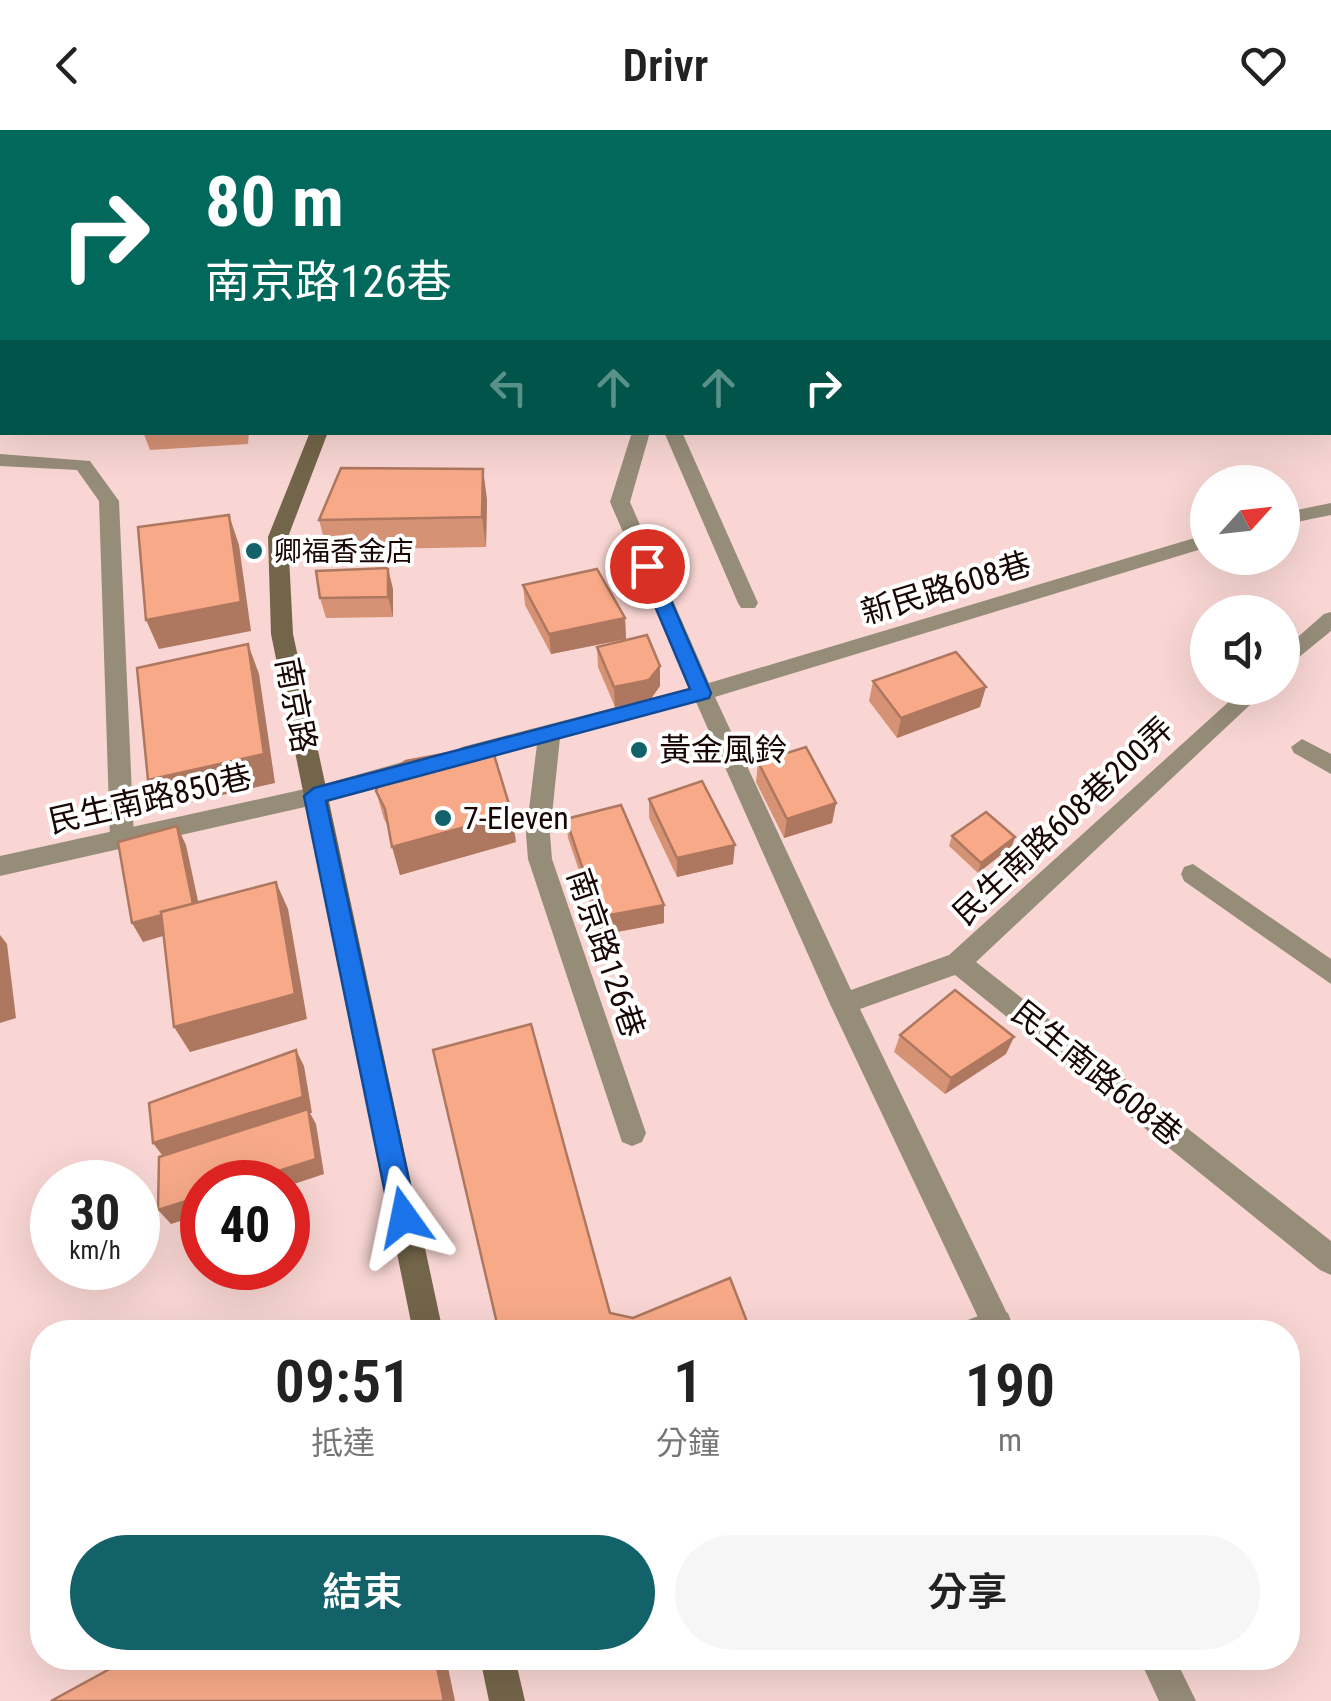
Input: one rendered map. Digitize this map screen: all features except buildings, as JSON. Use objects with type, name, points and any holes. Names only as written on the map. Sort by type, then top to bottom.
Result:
[{"type":"street","name":"南京路","points":[[318,435],[278,537],[282,634],[425,1320]]},
{"type":"street","points":[[641,435],[620,502],[702,693],[986,1320]]},
{"type":"street","points":[[674,435],[748,603]]},
{"type":"street","points":[[0,460],[83,464],[109,501],[122,839]]},
{"type":"street","points":[[1300,515],[1331,509]]},
{"type":"street","name":"新民路608巷","points":[[702,693],[1190,545]]},
{"type":"street","points":[[1300,648],[1331,620]]},
{"type":"street","points":[[314,796],[550,730],[702,693]]},
{"type":"street","name":"民生南路608巷200弄","points":[[958,963],[1239,705]]},
{"type":"street","name":"南京路126巷","points":[[550,730],[538,834],[540,859],[632,1133]]},
{"type":"street","points":[[1302,748],[1331,766]]},
{"type":"street","name":"民生南路850巷","points":[[0,866],[314,796]]},
{"type":"street","points":[[1193,874],[1331,973]]},
{"type":"street","points":[[843,1004],[958,963]]},
{"type":"street","name":"民生南路608巷","points":[[958,963],[1331,1260]]},
{"type":"street","points":[[501,1670],[507,1701]]},
{"type":"street","points":[[1163,1670],[1178,1701]]},
{"type":"place","name":"卿福香金店","points":[[254,551]]},
{"type":"place","name":"黃金風鈴","points":[[639,750]]},
{"type":"place","name":"7-Eleven","points":[[443,818]]},
{"type":"route","points":[[404,1217],[314,796],[550,730],[702,693],[647,566]]}]
